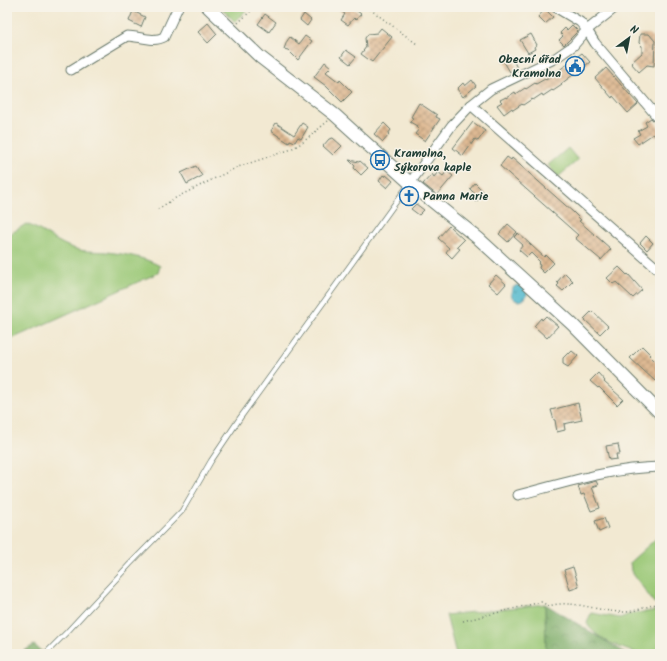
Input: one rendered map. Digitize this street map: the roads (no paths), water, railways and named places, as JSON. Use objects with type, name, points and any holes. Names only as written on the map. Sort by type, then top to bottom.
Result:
[{"type":"street","points":[[70,70],[127,36],[154,40],[164,37],[178,7]]},
{"type":"street","points":[[208,7],[260,58],[335,115],[410,183],[479,239],[572,324],[660,413]]},
{"type":"street","points":[[555,7],[580,22],[595,43],[660,120]]},
{"type":"street","points":[[410,183],[452,125],[471,105],[491,89],[554,59],[573,46],[587,30],[616,7]]},
{"type":"street","points":[[471,105],[660,270]]},
{"type":"street","points":[[518,495],[595,475],[624,470],[660,467]]},
{"type":"lane","points":[[44,654],[68,632],[130,564],[182,511],[211,460],[240,418],[410,183]]},
{"type":"water","points":[[519,285],[525,287],[527,293],[525,299],[519,301],[513,299],[511,293],[513,287]]},
{"type":"place","name":"Obecní úřad Kramolna","points":[[575,66]]},
{"type":"place","name":"Kramolna, Sýkorova kaple","points":[[380,160]]},
{"type":"place","name":"Panna Marie","points":[[409,196]]}]
